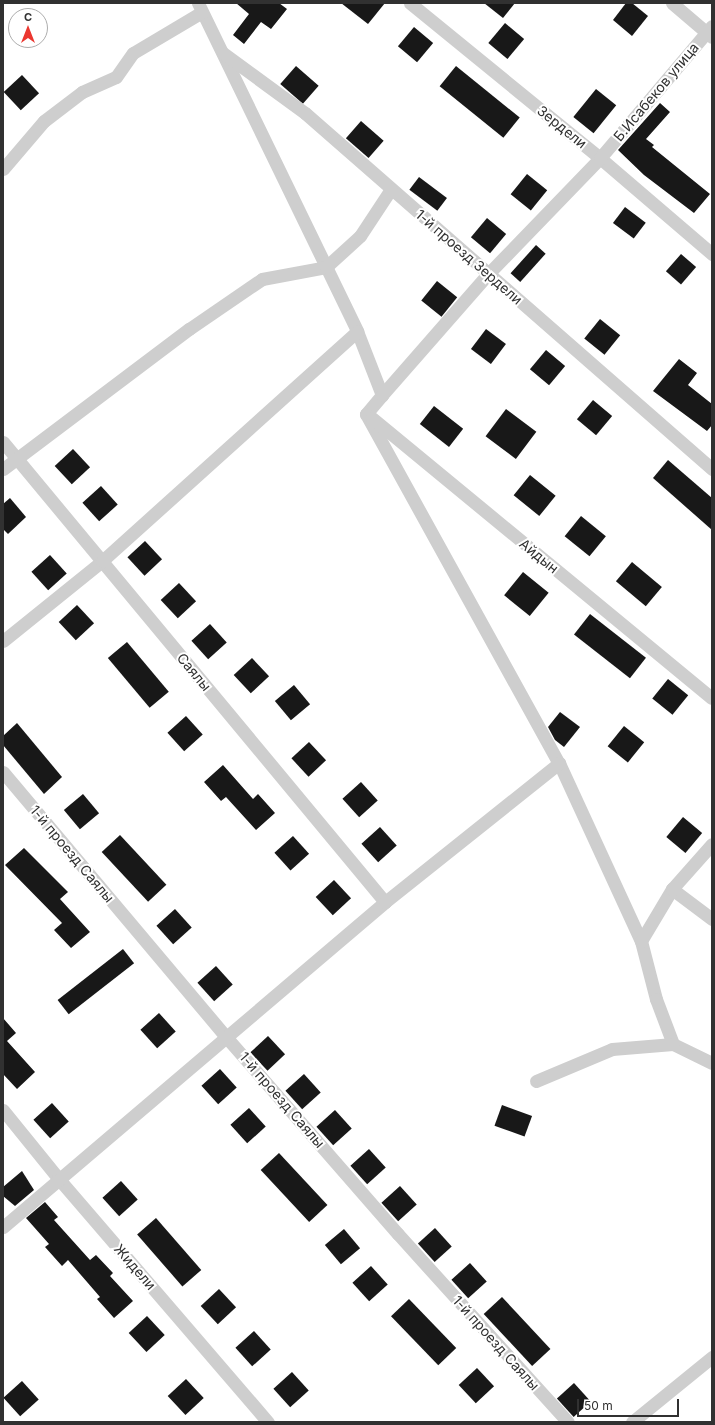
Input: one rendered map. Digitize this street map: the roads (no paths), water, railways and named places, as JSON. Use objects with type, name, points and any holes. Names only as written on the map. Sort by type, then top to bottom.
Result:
[{"type":"street","name":"Зердели","points":[[410,3],[600,158],[712,254]]},
{"type":"street","points":[[672,3],[710,32]]},
{"type":"street","points":[[3,169],[44,121],[82,92],[116,77],[133,53],[200,8],[357,331],[382,395]]},
{"type":"street","name":"Б.Исабеков улица","points":[[366,414],[488,274],[600,158],[710,32]]},
{"type":"street","name":"1-й проезд Зердели","points":[[221,51],[304,113],[712,469]]},
{"type":"street","points":[[3,469],[189,328],[262,279],[326,266],[360,236],[391,189]]},
{"type":"street","points":[[3,641],[102,560],[357,331]]},
{"type":"street","points":[[366,414],[559,762],[641,941],[656,999],[673,1044]]},
{"type":"street","name":"Айдын","points":[[366,414],[712,698]]},
{"type":"street","name":"Саялы","points":[[3,442],[385,902]]},
{"type":"street","points":[[3,1227],[58,1178],[227,1038],[385,902],[559,762]]},
{"type":"street","name":"1-й проезд Саялы","points":[[3,772],[227,1038],[497,1345],[568,1422]]},
{"type":"street","points":[[641,941],[672,889],[712,844]]},
{"type":"street","points":[[672,889],[712,919]]},
{"type":"street","points":[[536,1081],[612,1049],[673,1044],[712,1063]]},
{"type":"street","name":"Жидели","points":[[3,1110],[58,1178],[268,1422]]},
{"type":"street","points":[[632,1422],[712,1358]]}]
